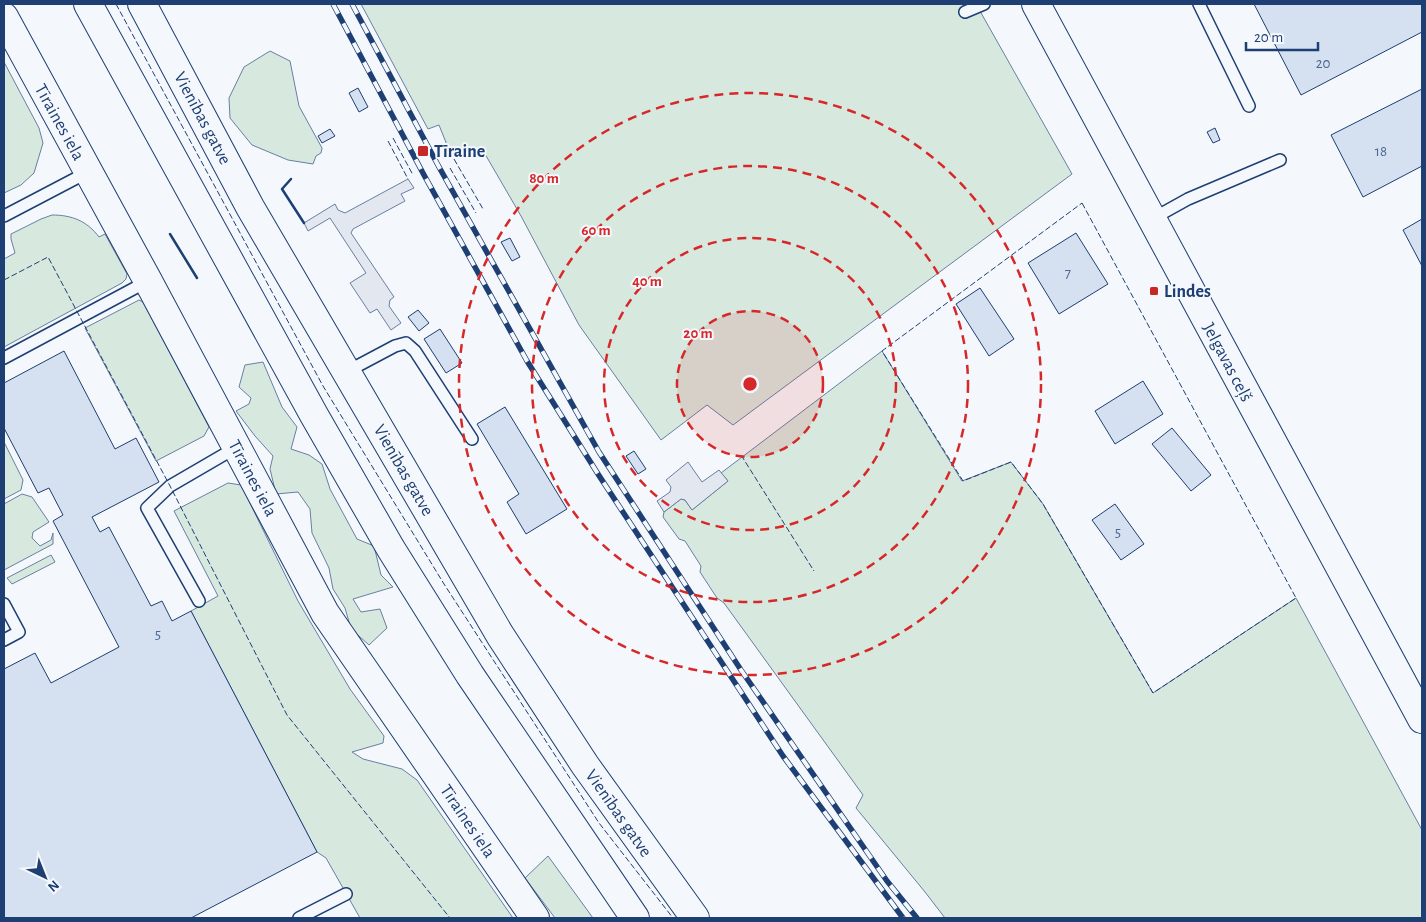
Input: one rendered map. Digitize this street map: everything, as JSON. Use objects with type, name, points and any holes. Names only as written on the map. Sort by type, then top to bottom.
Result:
[{"type":"main road","points":[[88,4],[309,407],[391,549],[470,675],[635,918]]},
{"type":"main road","name":"Vienības gatve","points":[[142,4],[250,207],[500,634],[585,764],[695,918]]},
{"type":"main road","name":"Jelgavas ceļš","points":[[1036,4],[1422,719]]},
{"type":"main road","name":"Tīraines iela","points":[[4,18],[148,281],[325,613],[535,918]]},
{"type":"lane","points":[[965,12],[984,4]]},
{"type":"lane","points":[[1199,4],[1249,106]]},
{"type":"lane","points":[[1151,219],[1188,199],[1280,160]]},
{"type":"lane","points":[[4,216],[88,172]]},
{"type":"lane","points":[[4,358],[148,281]]},
{"type":"lane","points":[[346,372],[395,346],[406,343],[415,351],[472,439]]},
{"type":"lane","points":[[199,600],[146,508],[170,486],[237,447]]},
{"type":"lane","points":[[4,604],[19,632],[4,640]]},
{"type":"lane","points":[[299,918],[346,894]]},
{"type":"shaded area","points":[[361,4],[976,4],[1072,174],[733,425],[707,405],[661,440],[579,325],[521,216],[485,154],[459,147],[449,150],[439,125],[428,129]]},
{"type":"shaded area","points":[[270,51],[290,61],[299,106],[322,148],[321,153],[316,156],[313,164],[288,160],[252,145],[230,118],[229,98],[244,67]]},
{"type":"shaded area","points":[[4,62],[39,128],[43,143],[34,173],[21,185],[4,193]]},
{"type":"shaded area","points":[[408,179],[414,188],[401,194],[405,201],[353,229],[351,233],[394,297],[390,300],[389,306],[401,323],[391,330],[377,309],[370,313],[350,283],[366,273],[330,218],[308,231],[304,223],[335,204],[338,210],[345,213]]},
{"type":"shaded area","points":[[52,215],[66,216],[78,220],[94,231],[99,237],[105,234],[127,274],[126,279],[122,283],[4,347],[4,259],[15,253],[11,234]]},
{"type":"shaded area","points":[[139,300],[143,302],[209,427],[204,436],[156,461],[85,328]]},
{"type":"shaded area","points":[[882,351],[962,481],[1011,462],[1043,504],[1153,693],[1296,598],[1422,830],[1422,918],[945,918],[856,808],[863,795],[724,603],[717,598],[700,572],[701,566],[685,541],[679,539],[663,517],[664,512],[681,499],[685,500],[692,510],[728,481],[721,473]]},
{"type":"shaded area","points":[[263,362],[282,407],[297,427],[291,449],[309,455],[322,464],[330,489],[357,539],[374,546],[381,575],[393,587],[353,599],[361,612],[380,609],[387,628],[369,645],[351,629],[345,608],[333,589],[329,568],[312,533],[310,509],[298,492],[276,494],[270,469],[273,456],[236,411],[249,404],[251,398],[239,387],[245,365]]},
{"type":"shaded area","points":[[4,442],[23,480],[21,490],[4,499]]},
{"type":"shaded area","points":[[688,462],[702,482],[719,470],[728,481],[692,510],[685,500],[681,499],[664,512],[657,501],[670,492],[671,487],[666,480]]},
{"type":"shaded area","points":[[228,483],[241,485],[298,601],[350,689],[384,736],[383,743],[352,752],[363,759],[402,769],[417,780],[513,918],[360,918],[326,858],[317,852],[191,611],[218,596],[174,511]]},
{"type":"shaded area","points":[[22,494],[32,497],[49,522],[33,532],[32,538],[40,546],[51,540],[53,533],[53,544],[4,570],[4,504]]},
{"type":"shaded area","points":[[51,555],[55,562],[12,584],[7,578]]},
{"type":"shaded area","points":[[548,856],[593,918],[555,918],[525,878]]},
{"type":"building","points":[[1254,4],[1422,4],[1422,32],[1301,95]]},
{"type":"building","points":[[358,88],[368,107],[359,112],[349,93]]},
{"type":"building","points":[[1422,89],[1422,166],[1363,197],[1331,135]]},
{"type":"building","points":[[1215,128],[1220,140],[1213,143],[1207,132]]},
{"type":"building","points":[[330,129],[335,136],[322,143],[318,136]]},
{"type":"building","points":[[1422,219],[1422,266],[1403,230]]},
{"type":"building","points":[[1076,233],[1108,284],[1059,314],[1028,263]]},
{"type":"building","points":[[510,238],[520,257],[512,261],[501,242]]},
{"type":"building","points":[[980,288],[1014,339],[989,356],[956,304]]},
{"type":"building","points":[[418,310],[429,323],[419,331],[408,317]]},
{"type":"building","points":[[440,329],[462,363],[446,373],[424,339]]},
{"type":"building","points":[[64,351],[115,449],[136,438],[159,482],[92,517],[100,532],[109,527],[151,606],[162,601],[172,621],[191,611],[317,852],[191,918],[4,918],[4,669],[35,653],[51,683],[119,647],[53,521],[63,515],[49,488],[38,493],[4,428],[4,383]]},
{"type":"building","points":[[1143,381],[1163,414],[1115,444],[1095,411]]},
{"type":"building","points":[[505,407],[567,509],[526,534],[507,502],[519,494],[477,424]]},
{"type":"building","points":[[1172,428],[1211,475],[1191,491],[1152,444]]},
{"type":"building","points":[[634,451],[646,469],[638,474],[626,456]]},
{"type":"building","points":[[1115,504],[1144,544],[1121,560],[1092,520]]},
{"type":"railway","points":[[333,4],[424,175],[527,361],[598,474],[783,756],[903,918]]},
{"type":"railway","points":[[352,4],[439,167],[599,452],[741,670],[887,881],[917,918]]},
{"type":"fence","points":[[116,4],[323,386],[444,584],[599,823],[673,918]]},
{"type":"fence","points":[[393,138],[413,175]]},
{"type":"fence","points":[[388,141],[408,179]]},
{"type":"fence","points":[[454,159],[483,209]]},
{"type":"fence","points":[[450,168],[476,213]]},
{"type":"fence","points":[[1082,203],[1296,598],[1153,693],[1043,504],[1011,462],[963,481],[882,351],[1082,203]]},
{"type":"fence","points":[[4,280],[48,257],[170,486],[287,715],[450,918]]},
{"type":"fence","points":[[741,455],[814,571]]},
{"type":"wall","points":[[291,179],[282,189],[304,223]]},
{"type":"wall","points":[[170,234],[197,278]]},
{"type":"place","name":"Tīraine","points":[[423,151]]},
{"type":"place","name":"Lindes","points":[[1154,291]]}]
